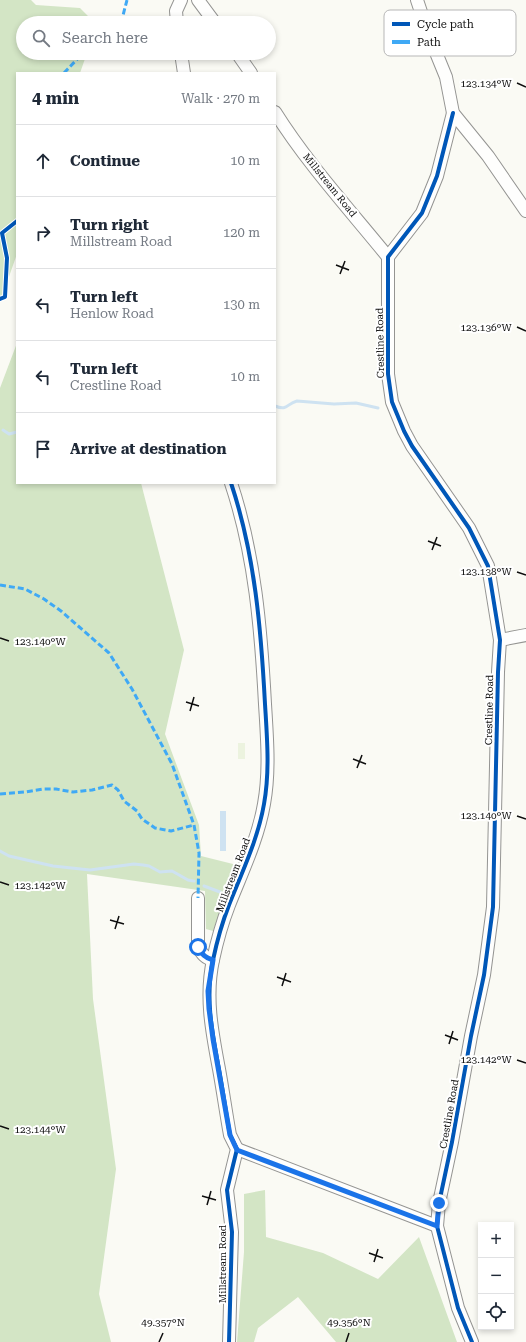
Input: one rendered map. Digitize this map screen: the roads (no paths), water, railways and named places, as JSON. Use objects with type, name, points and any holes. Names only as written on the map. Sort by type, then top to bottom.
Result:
[{"type":"street","points":[[176,16],[176,11],[181,0]]},
{"type":"street","points":[[198,0],[210,16]]},
{"type":"street","points":[[417,0],[420,10]]},
{"type":"street","points":[[388,257],[422,213],[437,176],[453,113],[446,77],[437,56]]},
{"type":"street","points":[[182,60],[184,72]]},
{"type":"street","points":[[242,60],[250,72]]},
{"type":"street","points":[[453,113],[488,156],[526,211]]},
{"type":"street","name":"Millstream Road","points":[[276,114],[330,186],[388,257]]},
{"type":"street","name":"Crestline Road","points":[[388,257],[387,360],[389,387],[392,402],[412,446],[469,528],[488,566],[500,640],[493,907],[484,975],[470,1036],[452,1142],[439,1203],[437,1226],[458,1308],[472,1342]]},
{"type":"street","name":"Millstream Road","points":[[229,1342],[232,1232],[227,1190],[237,1150],[230,1135],[213,1039],[208,991],[213,960],[228,907],[257,831],[264,802],[267,780],[264,679],[255,582],[246,536],[231,484]]},
{"type":"street","points":[[500,640],[526,635]]},
{"type":"street","points":[[198,898],[198,947],[204,956],[213,960]]},
{"type":"street","points":[[237,1150],[437,1226]]},
{"type":"water","points":[[220,811],[226,811],[226,851],[220,851]]},
{"type":"waterway","points":[[276,406],[282,408],[297,401],[334,404],[356,403],[378,408]]},
{"type":"waterway","points":[[3,430],[9,434],[16,432]]},
{"type":"waterway","points":[[0,851],[9,856],[53,866],[90,870],[134,864],[143,865],[149,866],[160,872],[172,871],[188,880],[194,881]]},
{"type":"waterway","points":[[204,886],[220,892]]}]
